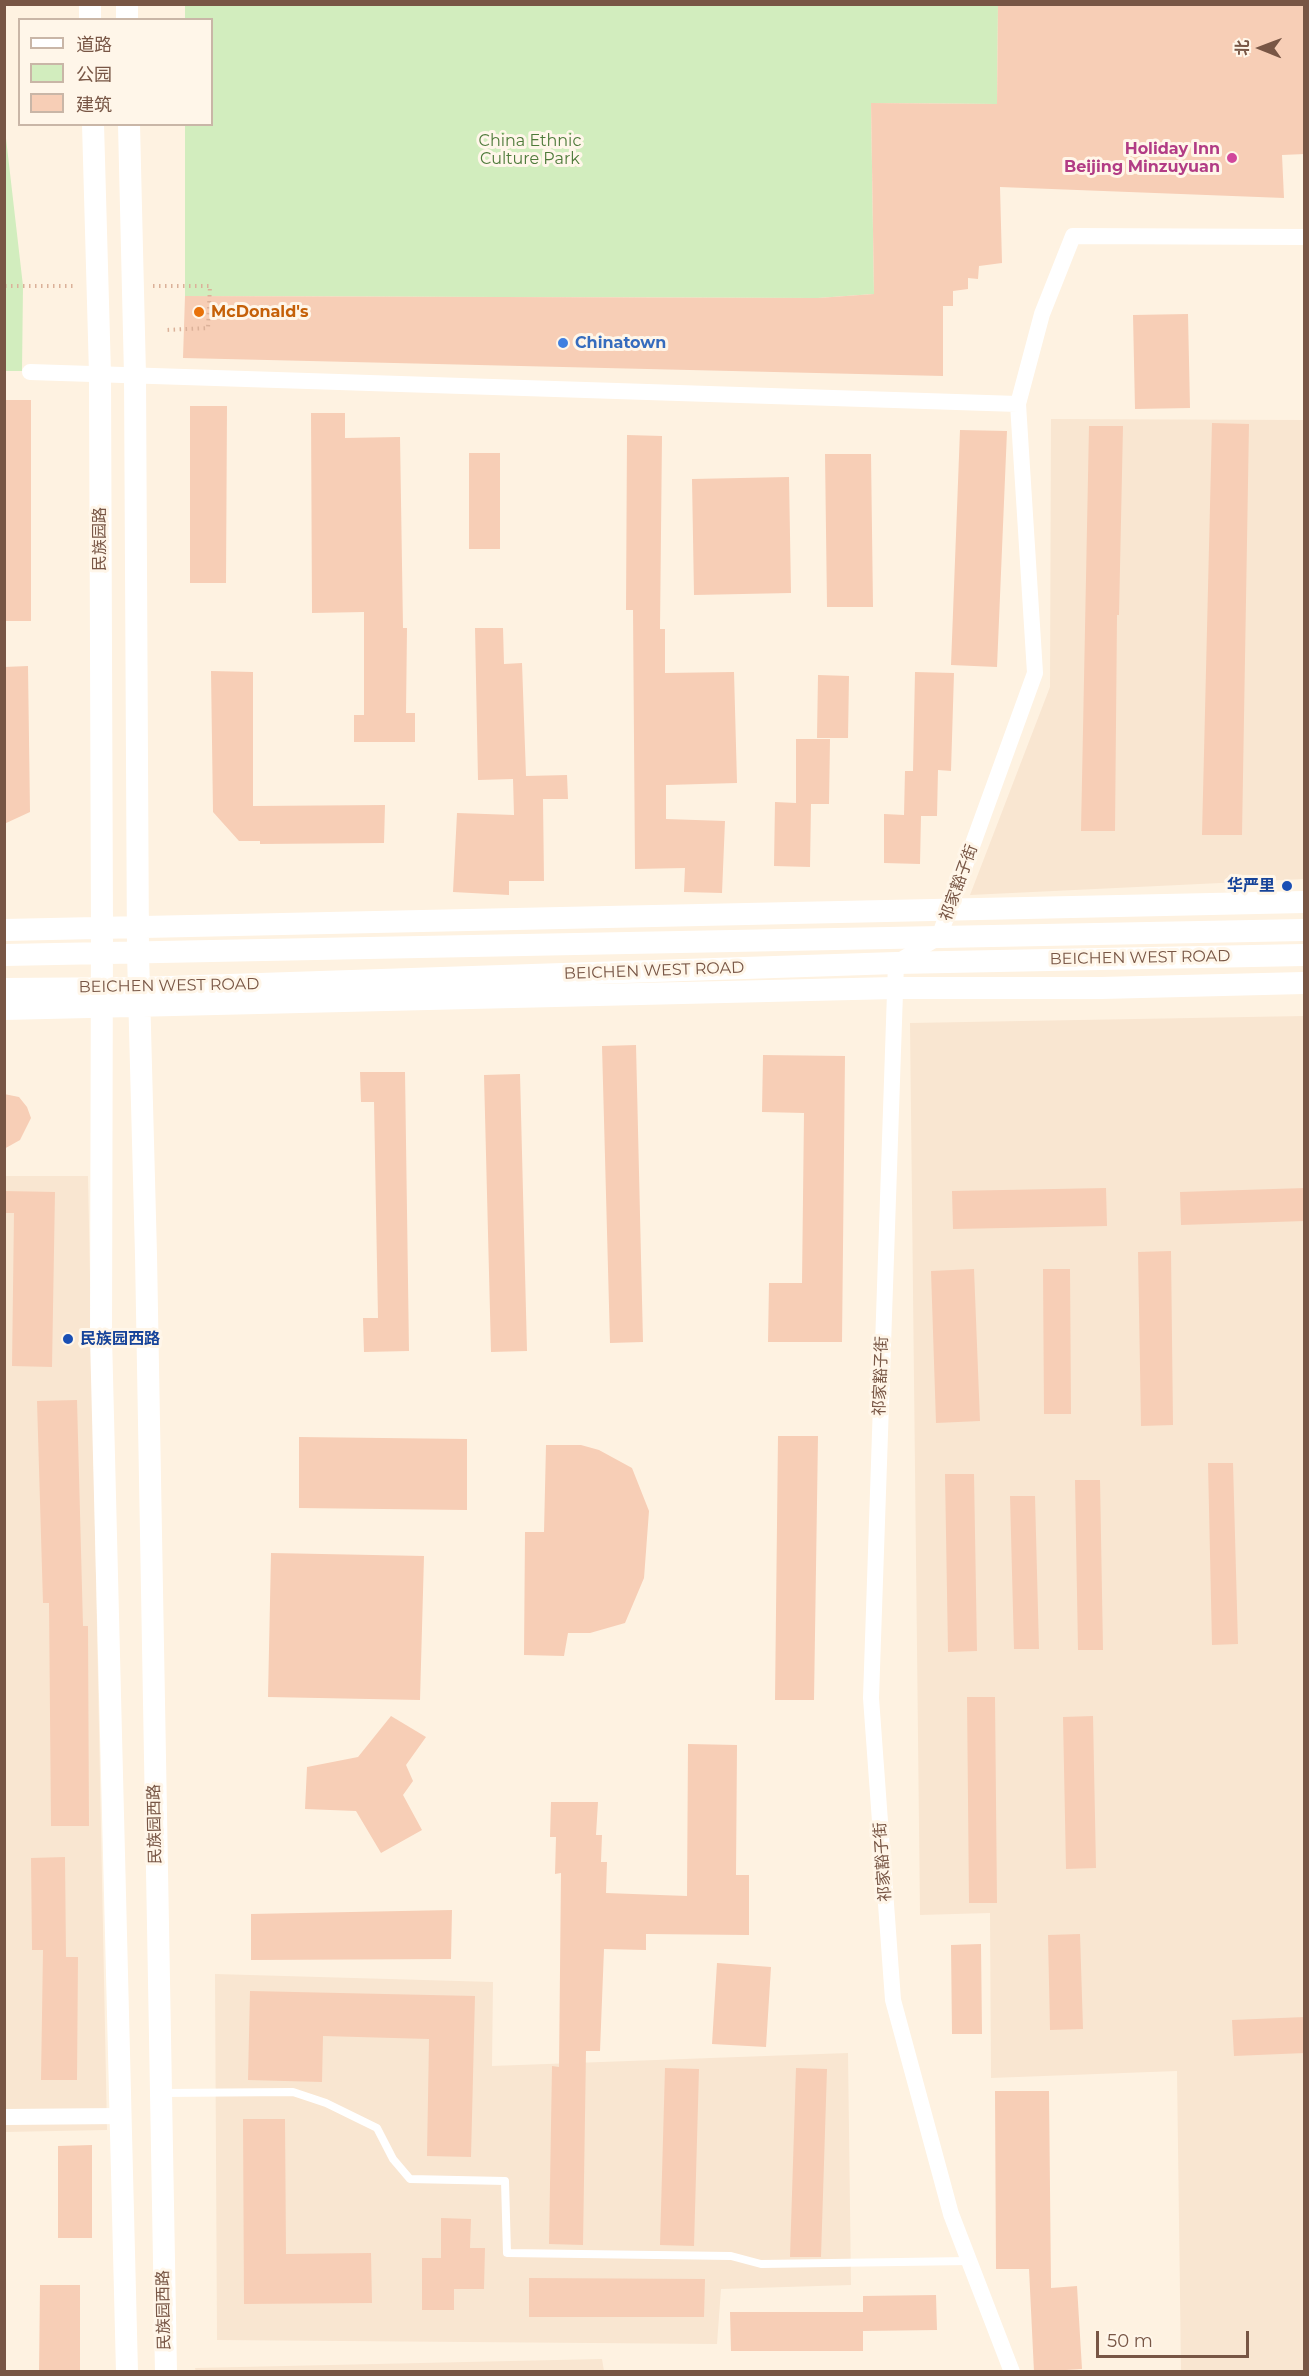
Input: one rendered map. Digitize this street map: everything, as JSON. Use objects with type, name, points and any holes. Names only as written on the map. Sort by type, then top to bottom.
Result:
[{"type":"main road","name":"民族园路","points":[[93,126],[100,374],[102,998]]},
{"type":"main road","points":[[129,126],[135,375],[138,953]]},
{"type":"main road","points":[[4,930],[1305,902]]},
{"type":"main road","name":"BEICHEN WEST ROAD","points":[[4,955],[1305,930]]},
{"type":"main road","name":"民族园西路","points":[[138,953],[146,1255],[165,2372]]},
{"type":"main road","name":"BEICHEN WEST ROAD","points":[[139,998],[896,963],[1305,955]]},
{"type":"main road","name":"BEICHEN WEST ROAD","points":[[4,989],[102,998],[139,998],[895,988],[1101,988],[1305,983]]},
{"type":"main road","points":[[102,998],[101,1337],[127,2372]]},
{"type":"main road","name":"BEICHEN WEST ROAD","points":[[4,1009],[102,998]]},
{"type":"street","name":"祁家豁子街","points":[[1012,2372],[951,2214],[893,2000],[871,1698],[896,963],[939,937],[1035,673],[1018,404],[1042,314],[1073,236],[1305,237]]},
{"type":"street","points":[[30,372],[1018,404]]},
{"type":"street","points":[[4,2117],[122,2116]]},
{"type":"lane","points":[[160,2093],[293,2092],[326,2103],[377,2128],[393,2159],[410,2179],[505,2181],[507,2253],[730,2256],[761,2264],[969,2261]]},
{"type":"path","points":[[166,330],[208,328],[210,286],[186,287]]},
{"type":"shaded area","points":[[1051,419],[1304,420],[1304,879],[970,895],[1050,687]]},
{"type":"shaded area","points":[[1304,1016],[1304,2371],[1181,2371],[1177,2071],[991,2078],[990,1913],[920,1915],[910,1023]]},
{"type":"shaded area","points":[[4,1176],[88,1176],[107,2130],[5,2132]]},
{"type":"shaded area","points":[[215,1974],[493,1982],[492,2066],[848,2053],[851,2285],[721,2289],[717,2344],[217,2340]]},
{"type":"shaded area","points":[[602,2359],[604,2371],[196,2372],[195,2368]]},
{"type":"green space","name":"China Ethnic Culture Park","points":[[185,5],[998,5],[997,104],[871,103],[874,294],[818,298],[185,296],[185,126],[213,126],[213,18],[185,18]]},
{"type":"green space","points":[[4,121],[23,286],[22,371],[5,371]]},
{"type":"building","points":[[998,4],[1305,4],[1305,154],[1282,155],[1284,198],[1000,187],[1002,263],[979,266],[978,279],[968,278],[968,289],[953,291],[953,306],[943,306],[943,376],[183,358],[185,296],[818,298],[874,294],[871,103],[997,104]]},
{"type":"building","points":[[1188,314],[1190,408],[1135,409],[1133,315]]},
{"type":"building","points":[[4,400],[31,400],[31,621],[6,621]]},
{"type":"building","points":[[190,406],[227,406],[226,583],[190,583]]},
{"type":"building","points":[[311,413],[345,413],[345,438],[400,437],[403,628],[407,628],[406,713],[415,713],[415,742],[354,742],[354,715],[364,715],[364,612],[312,613]]},
{"type":"building","points":[[1212,423],[1249,424],[1242,835],[1202,835]]},
{"type":"building","points":[[1089,426],[1123,426],[1119,615],[1117,615],[1115,831],[1081,831]]},
{"type":"building","points":[[960,430],[1007,431],[997,667],[951,665]]},
{"type":"building","points":[[627,435],[662,436],[660,629],[665,629],[665,673],[734,672],[737,783],[666,785],[666,819],[725,821],[722,893],[684,892],[685,868],[635,869],[633,610],[626,610]]},
{"type":"building","points":[[469,453],[500,453],[500,549],[469,549]]},
{"type":"building","points":[[825,454],[871,454],[873,607],[827,607]]},
{"type":"building","points":[[789,477],[791,593],[694,595],[692,479]]},
{"type":"building","points":[[475,628],[503,628],[504,664],[522,663],[526,776],[567,775],[568,799],[543,799],[544,881],[509,881],[509,895],[453,892],[457,813],[514,815],[513,779],[478,780]]},
{"type":"building","points":[[28,666],[30,812],[4,824],[4,667]]},
{"type":"building","points":[[211,671],[253,672],[253,806],[385,805],[384,843],[260,844],[260,841],[239,841],[213,812]]},
{"type":"building","points":[[915,672],[954,673],[951,771],[938,770],[937,816],[921,816],[920,864],[884,863],[884,814],[904,815],[905,771],[913,771]]},
{"type":"building","points":[[818,675],[849,676],[848,738],[817,738]]},
{"type":"building","points":[[796,739],[830,739],[829,804],[811,804],[810,867],[774,866],[775,802],[796,803]]},
{"type":"building","points":[[636,1045],[643,1342],[610,1343],[602,1046]]},
{"type":"building","points":[[763,1055],[845,1056],[842,1342],[768,1342],[769,1283],[802,1283],[804,1113],[762,1112]]},
{"type":"building","points":[[360,1072],[405,1072],[409,1351],[364,1352],[363,1318],[378,1318],[374,1102],[361,1102]]},
{"type":"building","points":[[520,1074],[527,1351],[491,1352],[484,1075]]},
{"type":"building","points":[[4,1094],[19,1097],[27,1107],[31,1118],[20,1140],[4,1149]]},
{"type":"building","points":[[1106,1188],[1107,1226],[953,1229],[952,1191]]},
{"type":"building","points":[[1305,1188],[1305,1221],[1181,1225],[1180,1192]]},
{"type":"building","points":[[4,1191],[55,1192],[52,1367],[12,1366],[14,1213],[4,1213]]},
{"type":"building","points":[[1171,1251],[1173,1425],[1141,1426],[1138,1252]]},
{"type":"building","points":[[974,1269],[980,1421],[936,1423],[931,1271]]},
{"type":"building","points":[[1043,1269],[1070,1269],[1071,1414],[1044,1414]]},
{"type":"building","points":[[77,1400],[83,1626],[88,1626],[89,1826],[51,1826],[49,1603],[43,1603],[37,1401]]},
{"type":"building","points":[[778,1436],[818,1436],[814,1700],[775,1700]]},
{"type":"building","points":[[299,1437],[467,1439],[467,1510],[299,1508]]},
{"type":"building","points":[[546,1445],[581,1445],[599,1450],[632,1468],[649,1511],[644,1578],[625,1623],[590,1633],[568,1633],[564,1656],[524,1655],[525,1532],[544,1532]]},
{"type":"building","points":[[1208,1463],[1233,1463],[1238,1644],[1212,1645]]},
{"type":"building","points":[[945,1474],[974,1474],[977,1651],[948,1652]]},
{"type":"building","points":[[1075,1480],[1100,1480],[1103,1650],[1078,1650]]},
{"type":"building","points":[[1010,1496],[1035,1496],[1039,1649],[1014,1649]]},
{"type":"building","points":[[271,1553],[424,1556],[420,1700],[268,1697]]},
{"type":"building","points":[[967,1697],[995,1697],[997,1903],[969,1903]]},
{"type":"building","points":[[391,1716],[426,1737],[406,1765],[413,1781],[403,1795],[422,1830],[381,1853],[356,1811],[305,1809],[307,1767],[358,1757]]},
{"type":"building","points":[[1093,1716],[1096,1868],[1066,1869],[1063,1717]]},
{"type":"building","points":[[688,1744],[737,1745],[736,1875],[749,1875],[749,1935],[646,1934],[646,1950],[604,1949],[600,2051],[586,2051],[583,2245],[549,2244],[552,2066],[559,2067],[561,1873],[555,1874],[556,1837],[550,1837],[551,1802],[598,1802],[596,1835],[602,1835],[601,1862],[607,1862],[606,1893],[687,1896]]},
{"type":"building","points":[[65,1857],[66,1957],[78,1957],[77,2080],[41,2080],[43,1950],[32,1950],[31,1858]]},
{"type":"building","points":[[452,1910],[451,1959],[251,1960],[251,1914]]},
{"type":"building","points":[[1080,1934],[1083,2029],[1050,2030],[1048,1935]]},
{"type":"building","points":[[981,1944],[982,2034],[952,2034],[951,1945]]},
{"type":"building","points":[[717,1963],[771,1967],[766,2047],[712,2044]]},
{"type":"building","points":[[250,1991],[475,1996],[471,2157],[427,2156],[429,2039],[323,2036],[322,2082],[248,2080]]},
{"type":"building","points":[[1305,2017],[1305,2053],[1234,2056],[1232,2020]]},
{"type":"building","points":[[665,2068],[699,2069],[694,2246],[660,2245]]},
{"type":"building","points":[[796,2068],[827,2069],[821,2257],[790,2257]]},
{"type":"building","points":[[995,2091],[1049,2091],[1051,2288],[1077,2286],[1082,2369],[1034,2372],[1029,2269],[996,2269]]},
{"type":"building","points":[[243,2119],[285,2119],[286,2254],[371,2253],[372,2303],[244,2304]]},
{"type":"building","points":[[92,2145],[92,2238],[58,2238],[58,2146]]},
{"type":"building","points":[[441,2218],[471,2219],[470,2248],[485,2248],[484,2289],[454,2289],[454,2310],[422,2310],[422,2258],[441,2258]]},
{"type":"building","points":[[529,2278],[705,2279],[704,2317],[529,2317]]},
{"type":"building","points":[[40,2285],[80,2285],[80,2372],[39,2372]]},
{"type":"building","points":[[936,2295],[937,2330],[863,2331],[863,2351],[731,2351],[730,2312],[863,2312],[863,2296]]},
{"type":"place","name":"Holiday Inn Beijing Minzuyuan","points":[[1232,158]]},
{"type":"place","name":"McDonald's","points":[[199,312]]},
{"type":"place","name":"Chinatown","points":[[563,343]]},
{"type":"place","name":"华严里","points":[[1287,886]]},
{"type":"place","name":"民族园西路","points":[[68,1339]]}]
